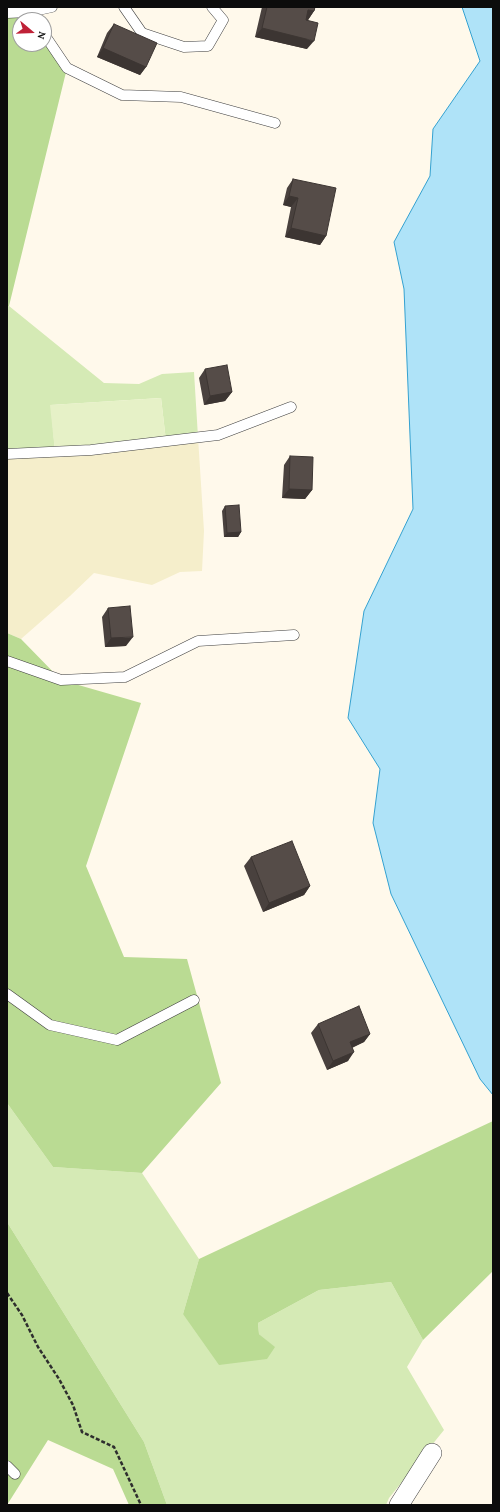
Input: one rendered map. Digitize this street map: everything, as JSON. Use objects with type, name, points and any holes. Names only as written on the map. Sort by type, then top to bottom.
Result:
[{"type":"street","points":[[399,1505],[432,1453]]},
{"type":"lane","points":[[41,12],[52,7]]},
{"type":"lane","points":[[124,7],[142,33],[184,47],[208,46],[223,20],[212,7]]},
{"type":"lane","points":[[52,46],[67,68],[122,95],[181,97],[275,123]]},
{"type":"lane","points":[[7,454],[91,450],[218,435],[291,407]]},
{"type":"lane","points":[[7,661],[61,680],[125,677],[198,642],[294,635]]},
{"type":"lane","points":[[7,994],[50,1025],[118,1040],[194,1000]]},
{"type":"lane","points":[[7,1466],[15,1474]]},
{"type":"path","points":[[7,1293],[22,1315],[38,1347],[59,1378],[70,1398],[82,1432],[114,1447],[141,1505]]},
{"type":"shaded area","points":[[198,437],[204,531],[202,571],[180,572],[152,585],[94,573],[21,639],[7,633],[7,454]]},
{"type":"green space","points":[[7,7],[52,7],[33,12],[12,12],[12,52],[52,52],[52,46],[67,68],[9,306],[7,306]]},
{"type":"green space","points":[[7,306],[9,306],[104,383],[139,384],[162,374],[194,372],[198,437],[166,441],[161,398],[51,405],[55,452],[7,454]]},
{"type":"green space","points":[[161,398],[166,441],[55,452],[50,405]]},
{"type":"green space","points":[[7,633],[21,639],[61,680],[141,703],[86,866],[124,957],[187,959],[221,1083],[142,1173],[53,1167],[7,1103]]},
{"type":"green space","points":[[7,1103],[53,1167],[142,1173],[199,1259],[183,1314],[274,1347],[259,1334],[258,1323],[319,1290],[391,1282],[423,1340],[407,1367],[444,1430],[389,1498],[386,1505],[167,1505],[144,1442],[7,1222]]},
{"type":"green space","points":[[493,1121],[493,1271],[423,1340],[391,1282],[319,1290],[258,1323],[259,1334],[275,1347],[267,1359],[219,1365],[183,1314],[199,1259]]},
{"type":"green space","points":[[7,1222],[144,1442],[167,1505],[129,1505],[113,1469],[48,1440],[7,1505]]},
{"type":"water","points":[[462,7],[493,7],[493,1095],[480,1079],[391,894],[373,823],[380,769],[348,718],[364,611],[413,509],[404,289],[394,242],[430,176],[433,129],[480,61]]},
{"type":"building","points":[[267,7],[315,7],[314,11],[308,10],[306,20],[318,23],[314,41],[262,28]]},
{"type":"building","points":[[114,24],[157,43],[146,67],[103,48]]},
{"type":"building","points":[[293,179],[336,188],[326,236],[291,228],[298,198],[289,196]]},
{"type":"building","points":[[227,365],[232,392],[210,396],[205,369]]},
{"type":"building","points":[[290,456],[313,457],[312,490],[289,489]]},
{"type":"building","points":[[239,505],[241,532],[227,533],[225,506]]},
{"type":"building","points":[[130,606],[133,637],[111,638],[108,608]]},
{"type":"building","points":[[292,841],[310,886],[269,903],[251,857]]},
{"type":"building","points":[[359,1006],[370,1034],[350,1042],[354,1052],[333,1061],[318,1024]]}]
